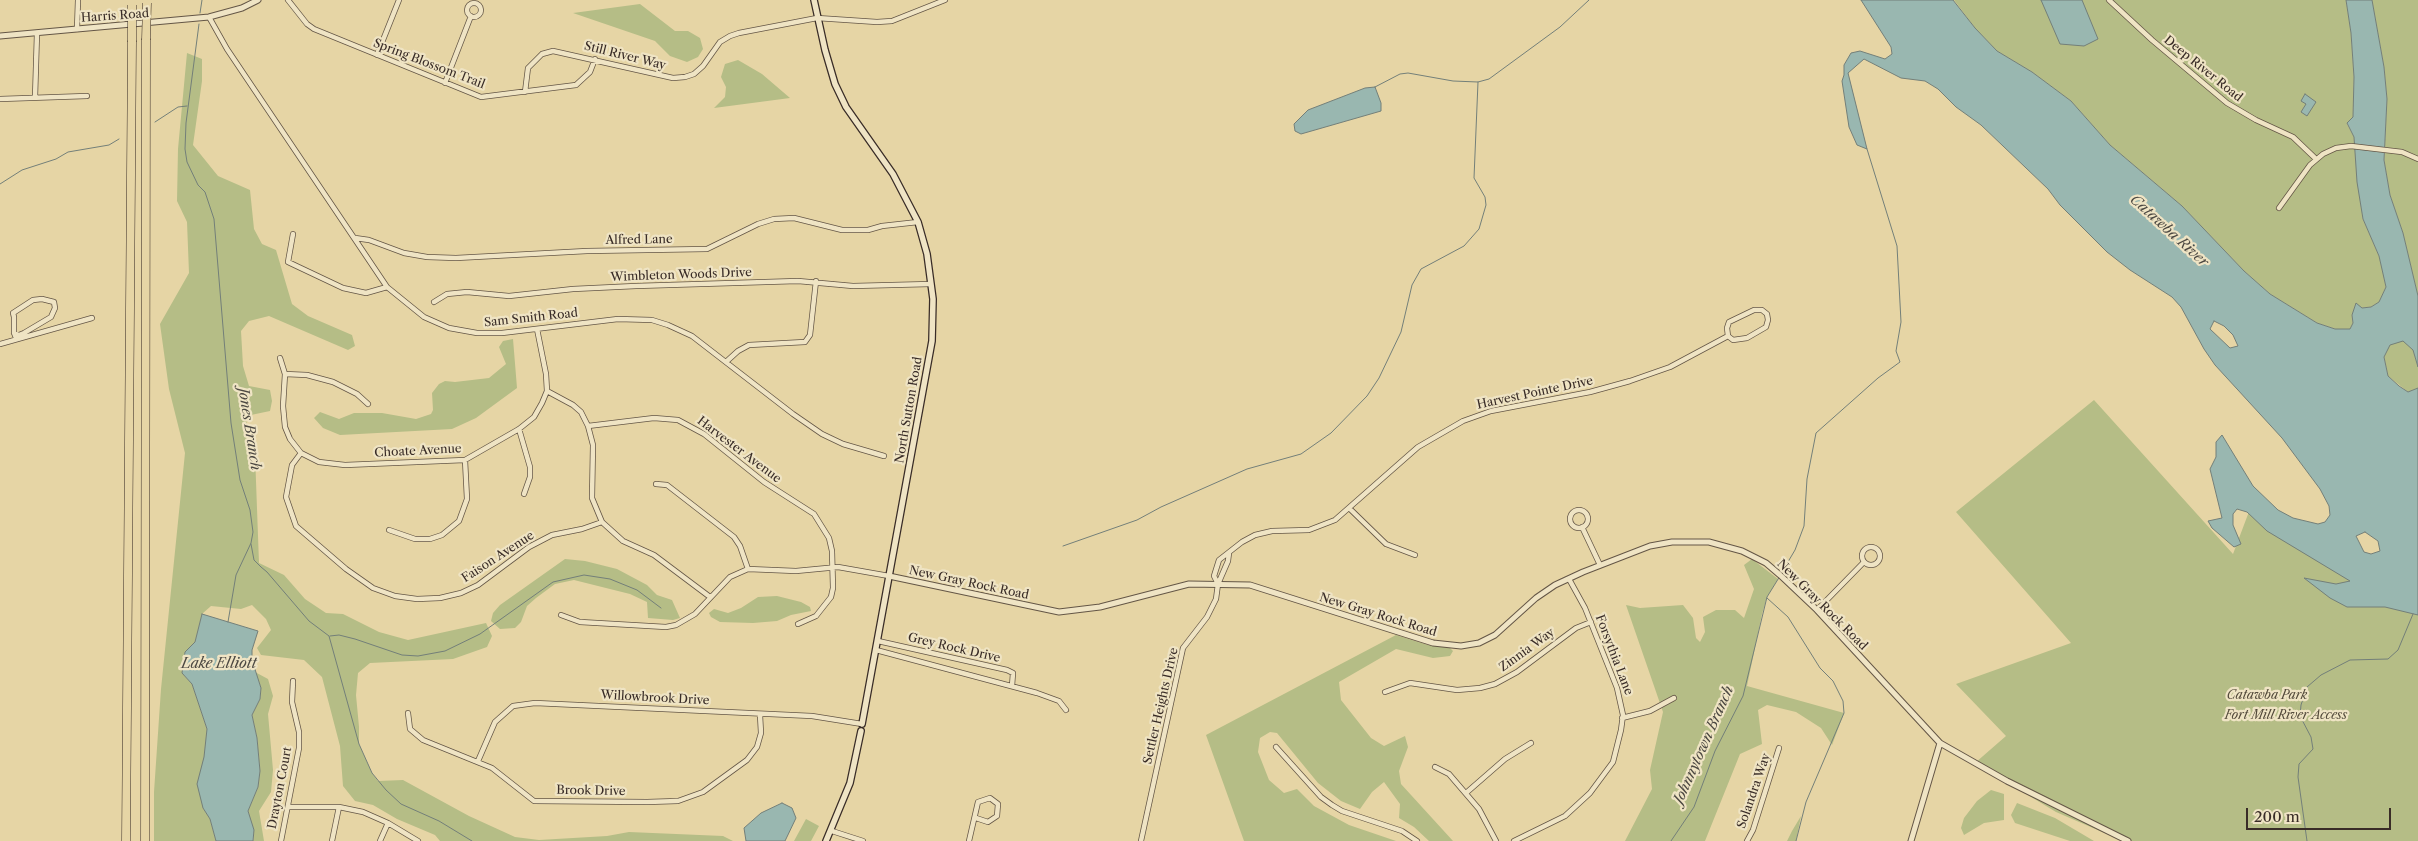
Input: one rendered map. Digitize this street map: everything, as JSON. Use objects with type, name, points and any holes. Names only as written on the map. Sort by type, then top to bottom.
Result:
[{"type":"highway","points":[[126,841],[132,2]]},
{"type":"highway","points":[[146,841],[147,2]]},
{"type":"main road","name":"North Sutton Road","points":[[814,0],[835,84],[846,107],[893,174],[918,222],[927,254],[931,284],[932,341],[862,728],[850,784],[832,831],[826,841]]},
{"type":"street","points":[[77,29],[78,0]]},
{"type":"street","name":"Harris Road","points":[[0,36],[209,17],[242,8],[258,0]]},
{"type":"street","name":"Spring Blossom Trail","points":[[288,0],[307,24],[314,29],[480,97],[576,85],[590,72],[595,59]]},
{"type":"street","points":[[377,55],[399,0]]},
{"type":"street","points":[[817,18],[885,22],[899,19],[945,0]]},
{"type":"street","name":"Deep River Road","points":[[2109,0],[2152,40],[2227,103],[2245,115],[2293,137],[2316,159]]},
{"type":"street","points":[[445,83],[471,16]]},
{"type":"street","name":"Sam Smith Road","points":[[209,17],[227,49],[387,287],[424,317],[449,328],[477,333],[502,333],[618,319],[652,320],[692,336],[822,434],[843,444],[884,456]]},
{"type":"street","name":"Still River Way","points":[[525,92],[528,68],[542,54],[562,51],[673,78],[685,78],[694,74],[703,66],[720,42],[730,36],[817,18]]},
{"type":"street","points":[[36,33],[36,98]]},
{"type":"street","points":[[0,99],[87,96]]},
{"type":"street","points":[[2280,208],[2300,177],[2316,159],[2336,148],[2351,146],[2394,152],[2418,159]]},
{"type":"street","name":"Alfred Lane","points":[[355,238],[369,240],[404,253],[427,257],[456,258],[587,251],[707,249],[758,224],[774,219],[794,218],[842,230],[868,230],[882,226],[918,222]]},
{"type":"street","points":[[293,234],[288,262],[343,288],[366,293],[387,287]]},
{"type":"street","points":[[727,361],[738,350],[750,345],[805,342],[810,335],[816,282]]},
{"type":"street","name":"Wimbleton Woods Drive","points":[[434,302],[447,294],[467,292],[486,296],[509,296],[582,288],[816,282],[853,286],[931,284]]},
{"type":"street","points":[[0,344],[51,316],[55,308],[54,302],[42,299],[33,300],[16,310],[13,313],[16,335]]},
{"type":"street","name":"Harvest Pointe Drive","points":[[1754,310],[1762,310],[1766,314],[1768,324],[1763,329],[1740,341],[1733,340],[1728,336],[1727,328],[1730,322],[1754,310]]},
{"type":"street","points":[[16,335],[92,318]]},
{"type":"street","points":[[537,329],[546,374],[547,391],[573,405],[581,412],[588,426],[593,445],[592,498],[602,522],[623,541],[654,554],[710,597]]},
{"type":"street","name":"Harvest Pointe Drive","points":[[1218,584],[1214,576],[1219,560],[1255,535],[1272,531],[1309,530],[1325,525],[1349,508],[1418,447],[1464,421],[1491,411],[1590,392],[1630,381],[1670,366],[1728,336]]},
{"type":"street","points":[[280,358],[285,374],[283,406],[285,427],[290,439],[301,453]]},
{"type":"street","points":[[285,374],[307,375],[333,382],[356,394],[368,404]]},
{"type":"street","name":"Choate Avenue","points":[[301,453],[319,462],[331,465],[464,460],[519,429],[534,416],[547,391]]},
{"type":"street","name":"Harvester Avenue","points":[[588,426],[654,418],[678,420],[689,424],[764,482],[814,514],[829,538],[832,567],[831,597],[816,616],[798,624]]},
{"type":"street","points":[[519,429],[530,467],[530,477],[524,494]]},
{"type":"street","name":"Faison Avenue","points":[[301,453],[292,465],[286,498],[296,526],[304,535],[346,569],[373,588],[395,596],[417,599],[440,598],[461,593],[478,585],[528,547],[552,535],[582,529],[602,522]]},
{"type":"street","points":[[389,530],[415,538],[430,539],[442,535],[459,521],[465,510],[467,499],[464,460]]},
{"type":"street","points":[[656,484],[667,485],[734,537],[740,546],[748,569]]},
{"type":"street","points":[[1349,508],[1386,544],[1415,554]]},
{"type":"street","points":[[1575,510],[1581,510],[1588,516],[1588,522],[1582,528],[1575,528],[1570,523],[1570,514],[1575,510]]},
{"type":"street","points":[[1582,528],[1600,565]]},
{"type":"street","name":"New Gray Rock Road","points":[[890,576],[1059,612],[1100,607],[1189,584],[1250,586],[1433,643],[1461,646],[1479,643],[1495,635],[1536,598],[1569,578],[1600,565],[1650,546],[1692,540],[1716,544],[1742,551],[1766,563],[1776,571],[1817,610],[1940,743],[2007,781],[2128,841]]},
{"type":"street","points":[[1869,546],[1878,549],[1881,557],[1878,562],[1869,565],[1864,562],[1862,556],[1864,550],[1869,546]]},
{"type":"street","points":[[1218,584],[1228,561],[1229,553]]},
{"type":"street","points":[[1817,610],[1864,562]]},
{"type":"street","points":[[561,615],[580,622],[666,627],[676,625],[695,614],[730,577],[748,569],[796,571],[832,567],[890,576]]},
{"type":"street","name":"Forsythia Lane","points":[[1514,841],[1565,816],[1590,793],[1612,762],[1621,730],[1622,718],[1618,688],[1591,622],[1569,578]]},
{"type":"street","name":"Settler Heights Drive","points":[[1141,841],[1184,648],[1207,617],[1216,599],[1218,584]]},
{"type":"street","name":"Zinnia Way","points":[[1385,692],[1410,683],[1457,690],[1480,688],[1495,684],[1517,672],[1576,628],[1591,622]]},
{"type":"street","name":"Grey Rock Drive","points":[[878,640],[1007,670],[1013,673],[1012,686]]},
{"type":"street","name":"Grey Rock Drive","points":[[876,650],[1012,686],[1059,701],[1066,710]]},
{"type":"street","name":"Drayton Court","points":[[281,841],[299,748],[299,732],[292,702],[293,681]]},
{"type":"street","points":[[1622,718],[1650,711],[1674,698]]},
{"type":"street","name":"Willowbrook Drive","points":[[478,761],[495,722],[513,706],[556,704],[812,716],[862,728]]},
{"type":"street","name":"Brook Drive","points":[[408,713],[410,729],[423,740],[478,761],[508,778],[534,801],[678,801],[703,792],[746,760],[757,747],[761,733],[760,715]]},
{"type":"street","points":[[1466,794],[1505,759],[1531,743]]},
{"type":"street","points":[[1911,841],[1940,743]]},
{"type":"street","points":[[1276,747],[1321,797],[1332,805],[1342,811],[1402,831],[1417,841]]},
{"type":"street","name":"Solandra Way","points":[[1747,841],[1753,830],[1779,748]]},
{"type":"street","points":[[1435,767],[1449,774],[1485,817],[1496,841]]},
{"type":"street","points":[[969,841],[976,818],[978,802],[990,798],[998,804],[997,816],[988,822],[976,818]]},
{"type":"street","points":[[288,807],[339,807],[363,812],[388,823],[418,841]]},
{"type":"street","points":[[332,841],[339,807]]},
{"type":"street","points":[[380,841],[388,823]]},
{"type":"street","points":[[832,831],[862,841]]},
{"type":"green space","points":[[1954,0],[2346,0],[2351,33],[2354,77],[2353,117],[2347,124],[2354,137],[2363,219],[2379,256],[2384,275],[2386,287],[2379,302],[2371,307],[2362,308],[2352,315],[2353,323],[2350,329],[2335,329],[2317,323],[2270,294],[2244,271],[2182,206],[2110,145],[2071,101],[2032,72],[1997,51],[1975,28]]},
{"type":"green space","points":[[2372,0],[2418,0],[2418,296],[2403,233],[2390,195],[2384,160],[2387,99],[2384,67]]},
{"type":"green space","points":[[640,4],[675,31],[688,31],[700,38],[703,49],[698,57],[687,62],[670,56],[655,41],[573,13]]},
{"type":"green space","points":[[187,53],[202,59],[202,81],[193,145],[218,176],[250,190],[254,229],[262,244],[276,250],[292,304],[308,316],[352,335],[355,346],[348,350],[269,316],[249,321],[241,331],[243,366],[249,386],[270,390],[272,401],[270,411],[246,416],[248,436],[255,454],[259,563],[284,575],[305,599],[326,613],[343,614],[379,632],[408,640],[486,623],[492,636],[487,647],[453,659],[370,663],[358,673],[356,695],[359,744],[372,773],[378,781],[403,780],[469,816],[515,837],[539,840],[607,836],[629,832],[723,836],[733,841],[440,841],[435,835],[397,819],[373,805],[355,801],[343,786],[340,746],[322,677],[304,660],[261,655],[257,648],[271,630],[266,619],[252,605],[241,609],[211,606],[202,614],[195,642],[185,652],[182,673],[192,684],[207,729],[203,808],[210,819],[216,841],[154,841],[154,792],[161,689],[185,453],[169,389],[160,324],[189,273],[187,222],[177,201],[178,149]]},
{"type":"green space","points":[[738,60],[762,74],[790,98],[714,108],[725,97],[726,87],[721,77],[725,64]]},
{"type":"green space","points":[[513,339],[517,388],[476,418],[452,429],[340,435],[323,428],[314,418],[320,412],[339,419],[354,413],[382,413],[416,419],[431,414],[433,410],[432,393],[439,384],[445,381],[455,382],[489,378],[506,364],[499,347],[503,341]]},
{"type":"green space","points":[[2403,340],[2413,350],[2418,367],[2418,388],[2408,392],[2388,376],[2384,357],[2389,345]]},
{"type":"green space","name":"Catawba Park","points":[[2094,400],[2233,554],[2250,509],[2418,607],[2418,841],[2123,841],[2056,812],[1975,763],[2006,736],[1956,684],[2071,643],[1956,512]]},
{"type":"green space","points":[[565,559],[585,561],[617,569],[647,585],[657,595],[672,600],[680,618],[673,620],[648,618],[647,602],[630,594],[574,580],[555,584],[536,598],[527,606],[521,622],[515,628],[500,629],[491,621],[493,613],[500,605]]},
{"type":"green space","points":[[1752,559],[1778,579],[1767,597],[1762,614],[1747,686],[1844,713],[1832,745],[1821,728],[1796,712],[1767,705],[1758,710],[1762,744],[1740,754],[1705,841],[1625,841],[1652,789],[1650,770],[1663,712],[1626,605],[1640,608],[1683,605],[1693,618],[1696,638],[1700,642],[1705,632],[1703,617],[1716,610],[1735,610],[1744,618],[1754,589],[1744,565]]},
{"type":"green space","points":[[777,596],[801,602],[810,607],[811,611],[791,615],[777,621],[753,623],[720,622],[711,617],[709,613],[714,609],[728,613],[741,608],[758,597]]},
{"type":"green space","points":[[1396,635],[1428,645],[1449,647],[1453,651],[1450,656],[1433,658],[1396,649],[1339,682],[1341,700],[1371,738],[1384,746],[1405,736],[1408,747],[1399,771],[1401,784],[1453,841],[1429,841],[1414,827],[1399,818],[1400,804],[1384,782],[1372,792],[1360,809],[1341,801],[1318,783],[1277,733],[1270,732],[1260,738],[1258,752],[1269,780],[1284,793],[1297,789],[1314,806],[1349,825],[1396,841],[1244,841],[1206,735]]},
{"type":"green space","points":[[255,672],[268,679],[273,696],[268,714],[273,770],[271,792],[259,811],[264,841],[253,841],[254,836],[248,811],[258,787],[260,771],[257,738],[252,715],[260,699],[261,688]]},
{"type":"green space","points":[[1991,790],[2004,794],[2004,820],[1984,823],[1964,835],[1961,828],[1964,818],[1977,801]]},
{"type":"green space","points":[[2017,803],[2055,818],[2094,841],[2070,841],[2015,823],[2011,815]]},
{"type":"green space","points":[[1801,816],[1796,841],[1787,841],[1792,831]]},
{"type":"green space","points":[[806,819],[819,826],[811,841],[794,841]]},
{"type":"water","name":"Catawba River","points":[[1861,0],[1953,0],[1975,28],[1997,51],[2032,72],[2071,101],[2110,145],[2182,206],[2244,271],[2270,294],[2317,323],[2335,329],[2350,329],[2353,323],[2352,315],[2356,303],[2362,308],[2371,307],[2379,302],[2386,287],[2379,256],[2363,219],[2357,182],[2354,137],[2347,123],[2353,117],[2354,77],[2351,33],[2346,0],[2372,0],[2384,67],[2387,99],[2384,160],[2390,195],[2403,233],[2418,296],[2418,367],[2413,350],[2403,341],[2390,345],[2384,357],[2388,376],[2408,392],[2418,388],[2418,615],[2385,607],[2347,607],[2330,598],[2304,578],[2336,584],[2350,581],[2267,531],[2247,512],[2237,509],[2233,514],[2233,525],[2241,544],[2234,547],[2212,528],[2208,521],[2222,518],[2210,469],[2216,457],[2216,442],[2222,435],[2253,486],[2278,510],[2293,518],[2318,524],[2325,522],[2330,515],[2329,506],[2320,489],[2282,438],[2215,365],[2181,307],[2172,297],[2130,270],[2107,252],[2060,205],[2048,189],[1981,125],[1956,107],[1938,89],[1925,81],[1901,78],[1864,59],[1848,73],[1867,149],[1857,145],[1849,127],[1842,81],[1844,65],[1851,53],[1860,51],[1885,59],[1892,54],[1891,47]],"holes":[[[2214,321],[2224,326],[2233,335],[2238,346],[2230,348],[2210,329]],[[2365,532],[2378,541],[2380,551],[2371,554],[2364,552],[2356,536]]]},
{"type":"water","points":[[2041,0],[2082,0],[2098,39],[2084,46],[2060,44]]},
{"type":"water","points":[[1375,87],[1381,103],[1381,111],[1301,134],[1295,131],[1294,124],[1308,110],[1365,88]]},
{"type":"water","points":[[2305,94],[2316,102],[2307,116],[2301,112],[2306,104],[2301,101]]},
{"type":"water","name":"Lake Elliott","points":[[202,614],[258,631],[252,650],[252,660],[261,688],[260,699],[252,715],[257,738],[260,771],[258,787],[248,811],[254,830],[253,841],[216,841],[210,819],[203,808],[197,784],[204,757],[207,729],[192,684],[182,673],[185,652],[195,642]]},
{"type":"water","points":[[782,803],[792,808],[796,818],[785,841],[746,841],[744,828],[761,813]]},
{"type":"waterway","name":"Jones Branch","points":[[200,13],[202,0]]},
{"type":"waterway","points":[[1375,87],[1400,74],[1408,73],[1453,81],[1478,82],[1489,79],[1560,27],[1589,0]]},
{"type":"waterway","name":"Jones Branch","points":[[199,24],[186,123],[185,149],[187,162],[198,185],[205,192],[214,219],[231,423],[240,480],[250,510],[253,532],[251,543],[236,575],[228,622]]},
{"type":"waterway","points":[[1063,546],[1137,520],[1161,507],[1247,469],[1301,454],[1331,433],[1367,396],[1379,378],[1401,332],[1412,285],[1421,269],[1464,246],[1479,229],[1486,205],[1485,197],[1474,178],[1478,82]]},
{"type":"waterway","points":[[155,122],[178,107],[187,106]]},
{"type":"waterway","points":[[0,184],[22,170],[56,159],[68,152],[109,145],[119,139]]},
{"type":"waterway","name":"Johnnytown Branch","points":[[1782,572],[1795,550],[1804,526],[1807,479],[1816,433],[1878,378],[1900,362],[1896,351],[1901,322],[1897,246],[1867,149]]},
{"type":"waterway","points":[[251,544],[254,560],[267,572],[309,621],[329,636],[359,744],[372,773],[401,804],[439,821],[472,841]]},
{"type":"waterway","points":[[330,636],[339,635],[355,639],[402,655],[418,656],[445,651],[480,634],[553,582],[584,575],[610,579],[637,590],[661,608]]},
{"type":"waterway","name":"Johnnytown Branch","points":[[1671,841],[1694,807],[1715,751],[1743,696],[1767,597],[1780,576]]},
{"type":"waterway","points":[[1767,598],[1788,617],[1820,668],[1833,681],[1843,701],[1844,713],[1806,802],[1796,841]]},
{"type":"waterway","points":[[2307,841],[2298,777],[2299,764],[2313,749],[2311,737],[2300,716],[2301,705],[2307,687],[2321,675],[2350,660],[2388,659],[2398,650],[2413,614]]},
{"type":"park label","name":"Fort Mill River Access","points":[[2286,716]]}]
